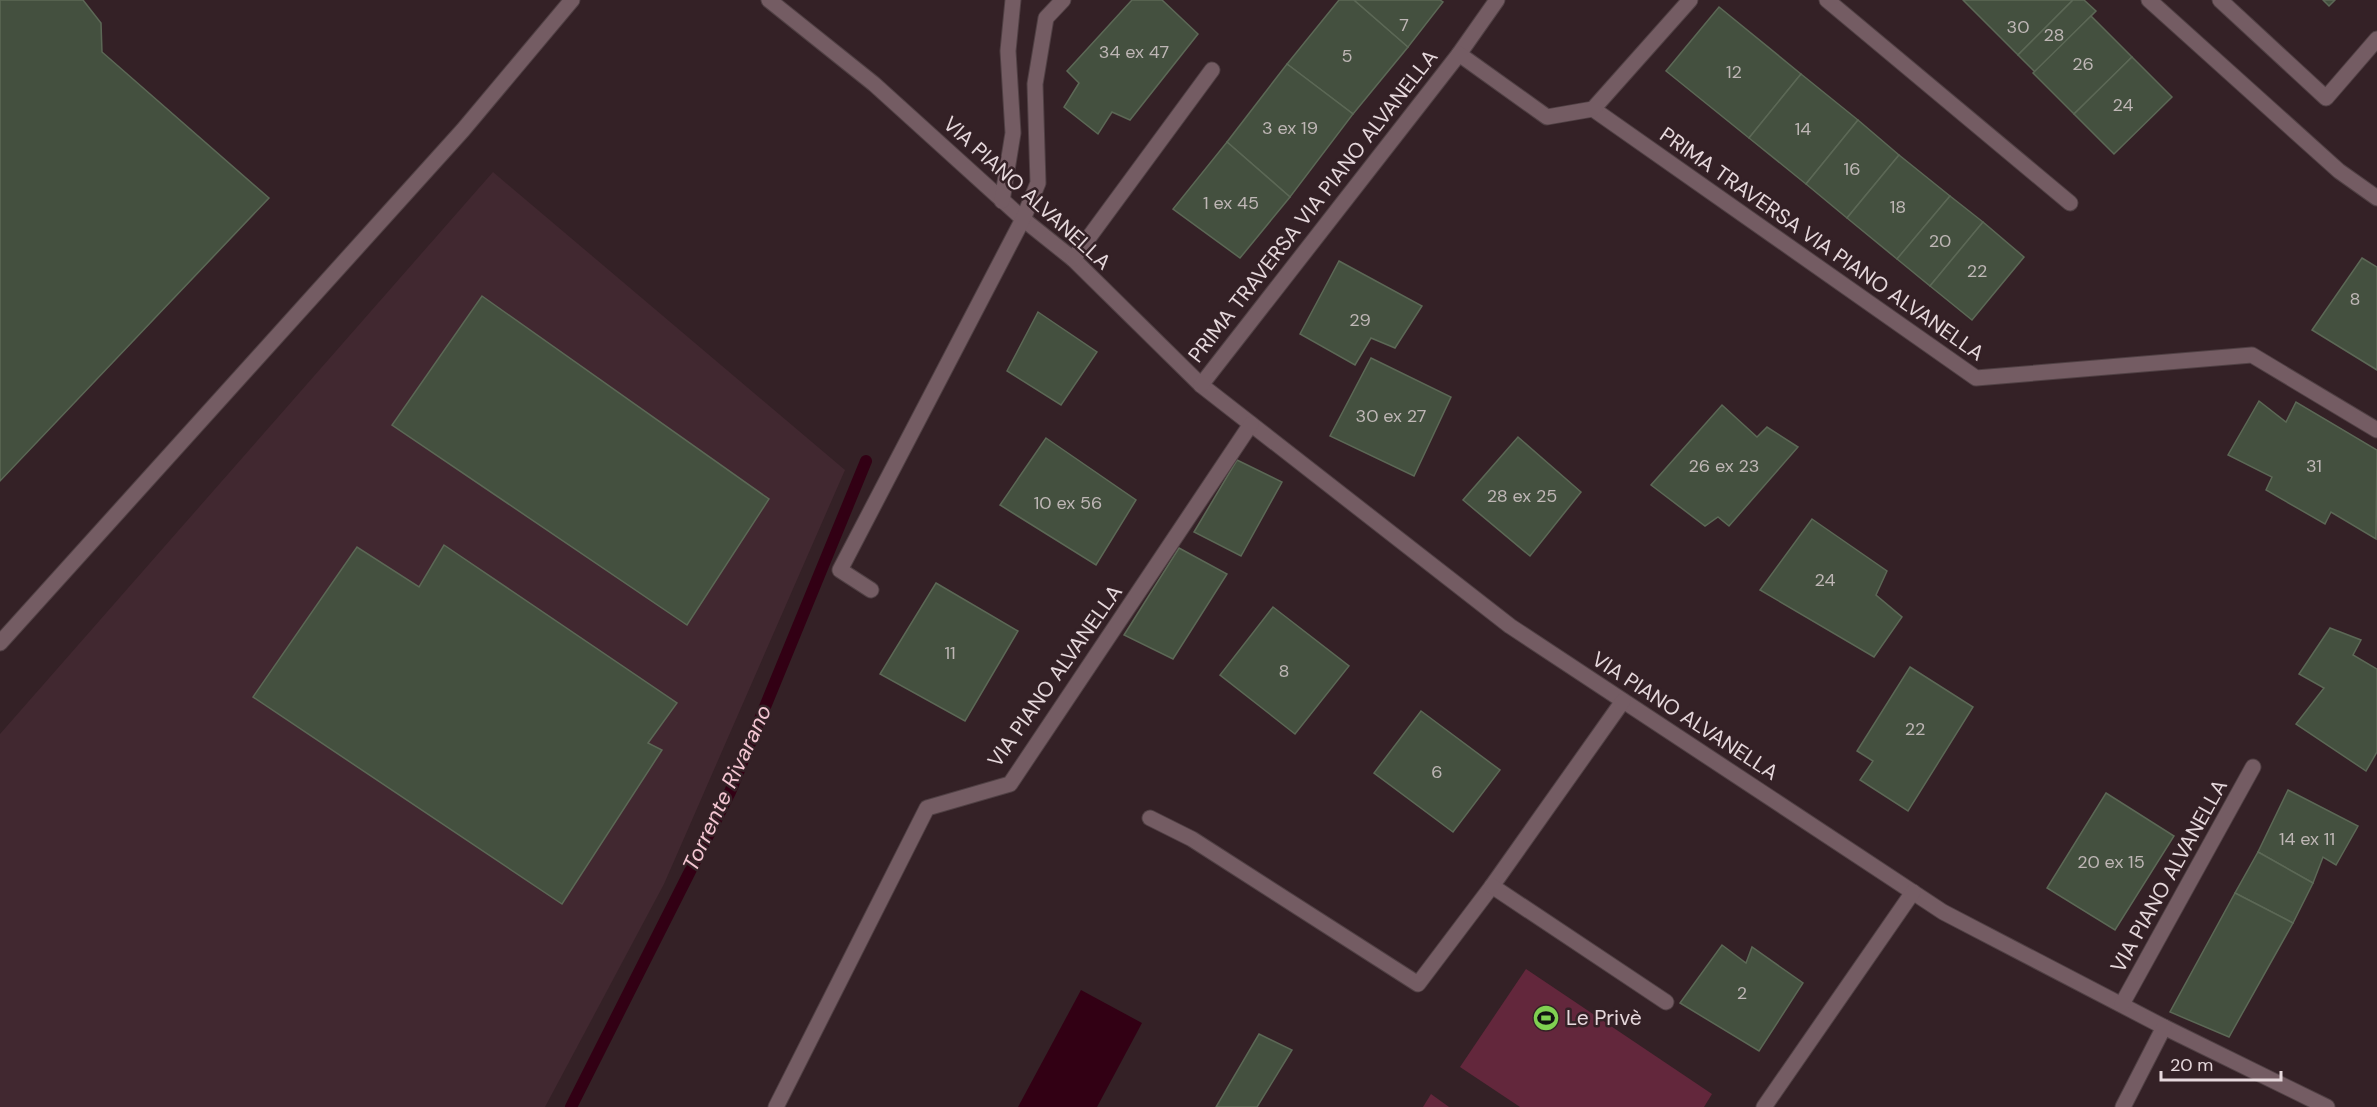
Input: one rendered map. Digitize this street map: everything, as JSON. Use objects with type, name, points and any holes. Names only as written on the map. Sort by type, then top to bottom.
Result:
[{"type":"street","points":[[0,643],[463,130],[572,0]]},
{"type":"street","name":"VIA PIANO ALVANELLA","points":[[769,0],[874,84],[1002,201],[1073,259],[1201,385],[1510,626],[1943,912],[2164,1027],[2328,1107]]},
{"type":"street","points":[[1002,201],[1013,133],[1008,51],[1013,0]]},
{"type":"street","points":[[871,590],[840,570],[1023,219],[1038,183],[1035,84],[1046,18],[1063,0]]},
{"type":"street","name":"PRIMA TRAVERSA VIA PIANO ALVANELLA","points":[[1201,385],[1459,54],[1497,0]]},
{"type":"street","points":[[1593,109],[1690,0]]},
{"type":"street","points":[[1827,0],[2070,202]]},
{"type":"street","points":[[2149,0],[2339,171],[2377,198]]},
{"type":"street","points":[[2220,0],[2326,98],[2377,39]]},
{"type":"street","name":"PRIMA TRAVERSA VIA PIANO ALVANELLA","points":[[1459,54],[1546,117],[1593,109],[1976,378],[2252,355],[2377,430]]},
{"type":"street","points":[[1073,259],[1212,70]]},
{"type":"street","name":"VIA PIANO ALVANELLA","points":[[776,1107],[927,808],[1010,784],[1251,424]]},
{"type":"street","points":[[1150,818],[1192,839],[1418,984],[1492,886],[1623,701]]},
{"type":"street","name":"VIA PIANO ALVANELLA","points":[[2122,1004],[2253,767]]},
{"type":"street","points":[[1492,886],[1666,1002]]},
{"type":"street","points":[[1764,1107],[1913,892]]},
{"type":"street","points":[[2123,1107],[2164,1027]]},
{"type":"shaded area","points":[[493,172],[845,470],[664,884],[545,1107],[0,1107],[0,734]]},
{"type":"shaded area","name":"Le Privè","points":[[1526,969],[1712,1094],[1704,1107],[1520,1107],[1460,1067]]},
{"type":"shaded area","points":[[1081,990],[1142,1023],[1097,1107],[1018,1107]]},
{"type":"shaded area","points":[[1431,1094],[1449,1107],[1423,1107]]},
{"type":"building","points":[[0,0],[83,0],[101,23],[102,52],[269,198],[0,481]]},
{"type":"building","points":[[1132,0],[1162,0],[1198,34],[1130,120],[1112,112],[1098,134],[1064,107],[1079,83],[1067,71]]},
{"type":"building","points":[[1339,0],[1354,0],[1408,47],[1353,114],[1287,64]]},
{"type":"building","points":[[1354,0],[1440,0],[1443,2],[1408,47]]},
{"type":"building","points":[[1963,0],[2073,0],[2018,55]]},
{"type":"building","points":[[2073,0],[2084,0],[2096,11],[2035,72],[2018,55]]},
{"type":"building","points":[[2323,0],[2335,0],[2329,6]]},
{"type":"building","points":[[1719,7],[1801,74],[1749,138],[1666,71]]},
{"type":"building","points":[[2091,16],[2132,57],[2074,114],[2033,73]]},
{"type":"building","points":[[2132,57],[2172,97],[2114,154],[2074,114]]},
{"type":"building","points":[[1287,64],[1353,114],[1290,197],[1227,142]]},
{"type":"building","points":[[1801,74],[1858,120],[1806,184],[1749,138]]},
{"type":"building","points":[[1858,120],[1899,155],[1847,218],[1806,184]]},
{"type":"building","points":[[1227,142],[1290,197],[1240,258],[1173,209]]},
{"type":"building","points":[[1899,155],[1950,196],[1897,259],[1847,218]]},
{"type":"building","points":[[1950,196],[1983,222],[1930,286],[1897,259]]},
{"type":"building","points":[[1983,222],[2024,257],[1972,320],[1930,286]]},
{"type":"building","points":[[2362,258],[2377,267],[2377,370],[2312,330]]},
{"type":"building","points":[[1339,261],[1422,306],[1395,348],[1371,338],[1355,365],[1300,334]]},
{"type":"building","points":[[482,296],[769,499],[687,625],[392,425]]},
{"type":"building","points":[[1038,312],[1097,352],[1061,405],[1007,371]]},
{"type":"building","points":[[1371,358],[1451,397],[1414,476],[1330,436]]},
{"type":"building","points":[[2259,401],[2286,422],[2296,402],[2377,450],[2376,539],[2331,512],[2325,524],[2266,490],[2272,477],[2228,455]]},
{"type":"building","points":[[1722,405],[1757,437],[1767,427],[1798,447],[1729,526],[1718,517],[1705,526],[1651,485]]},
{"type":"building","points":[[1518,437],[1581,492],[1530,556],[1463,500]]},
{"type":"building","points":[[1046,438],[1136,500],[1096,565],[1000,505]]},
{"type":"building","points":[[1237,460],[1282,482],[1241,556],[1194,532]]},
{"type":"building","points":[[1812,519],[1887,571],[1876,595],[1902,617],[1874,657],[1760,590]]},
{"type":"building","points":[[444,545],[677,703],[648,743],[662,750],[562,904],[253,697],[357,547],[419,587]]},
{"type":"building","points":[[1179,548],[1227,574],[1173,659],[1124,635]]},
{"type":"building","points":[[936,583],[1018,631],[965,721],[880,674]]},
{"type":"building","points":[[1273,607],[1349,666],[1295,734],[1220,675]]},
{"type":"building","points":[[2330,628],[2361,640],[2353,655],[2377,669],[2377,752],[2366,771],[2296,724],[2324,688],[2299,674]]},
{"type":"building","points":[[1910,667],[1973,707],[1908,811],[1860,780],[1873,761],[1857,751]]},
{"type":"building","points":[[1421,711],[1500,770],[1453,832],[1374,773]]},
{"type":"building","points":[[2288,790],[2358,826],[2336,865],[2323,857],[2313,883],[2258,852]]},
{"type":"building","points":[[2106,793],[2174,836],[2115,930],[2047,888]]},
{"type":"building","points":[[2258,852],[2313,883],[2293,923],[2235,893]]},
{"type":"building","points":[[2235,893],[2293,923],[2229,1037],[2170,1012]]},
{"type":"building","points":[[1722,945],[1746,963],[1752,947],[1803,983],[1759,1051],[1680,1003]]},
{"type":"building","points":[[1259,1034],[1292,1050],[1257,1107],[1216,1107]]},
{"type":"waterway","name":"Torrente Rivarano","points":[[571,1107],[730,792],[866,461]]},
{"type":"place","name":"Le Privè","points":[[1546,1018]]}]
